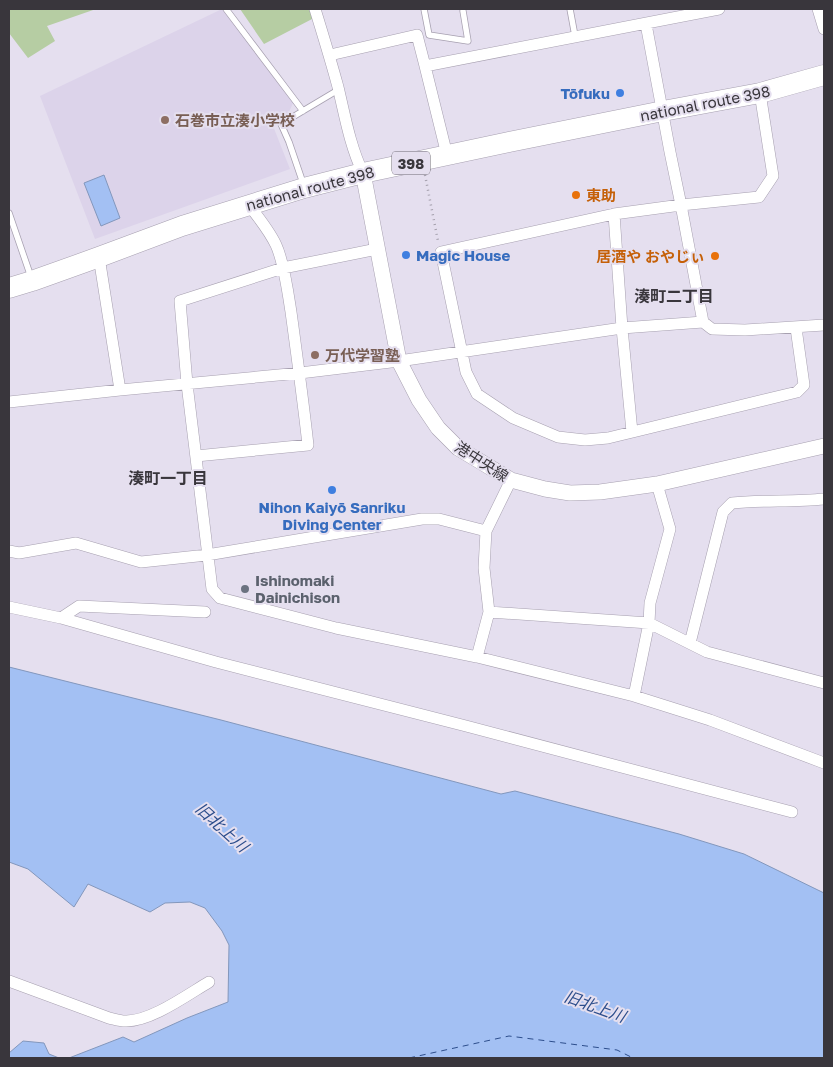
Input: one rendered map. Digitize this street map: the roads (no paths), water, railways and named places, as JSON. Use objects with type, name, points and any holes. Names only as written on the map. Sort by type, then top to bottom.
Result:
[{"type":"highway","name":"national route 398","points":[[9,288],[182,226],[304,188],[362,173],[447,155],[760,93],[824,76]]},
{"type":"street","points":[[315,9],[330,55],[349,135],[362,173]]},
{"type":"street","points":[[425,66],[719,9]]},
{"type":"street","points":[[818,9],[824,27]]},
{"type":"street","points":[[646,24],[703,322],[712,329],[745,330],[824,325]]},
{"type":"street","points":[[330,55],[416,35],[447,155]]},
{"type":"street","points":[[760,93],[773,176],[759,196],[614,214],[440,252],[466,372],[478,394],[521,422],[558,437],[585,440],[608,438],[797,392],[804,385],[796,328]]},
{"type":"street","name":"港中央線","points":[[362,173],[399,361],[419,400],[438,428],[458,448],[511,480],[570,493],[600,492],[656,484],[824,446]]},
{"type":"street","points":[[196,456],[308,444],[300,373],[287,289],[277,246],[248,204]]},
{"type":"street","points":[[614,214],[632,432]]},
{"type":"street","points":[[377,249],[282,268],[180,300],[187,384],[212,589],[220,598],[336,628],[477,657],[634,696],[710,720],[824,763]]},
{"type":"street","points":[[99,257],[120,390]]},
{"type":"street","points":[[9,402],[300,373],[399,361],[622,328],[703,322]]},
{"type":"street","points":[[477,657],[488,612],[484,568],[486,531],[511,480]]},
{"type":"street","points":[[634,696],[649,623],[650,603],[670,529],[656,484]]},
{"type":"street","points":[[690,643],[723,512],[732,503],[824,499]]},
{"type":"street","points":[[9,551],[19,553],[76,543],[141,562],[207,555],[422,519],[439,519],[486,531]]},
{"type":"street","points":[[61,618],[78,606],[206,612]]},
{"type":"street","points":[[9,607],[61,618],[216,662],[792,812]]},
{"type":"street","points":[[488,612],[649,623],[707,652],[824,684]]},
{"type":"street","points":[[9,981],[109,1018],[125,1021],[141,1019],[209,982]]},
{"type":"lane","points":[[226,9],[303,111]]},
{"type":"lane","points":[[424,9],[429,35],[468,41],[463,11]]},
{"type":"lane","points":[[570,9],[575,36]]},
{"type":"lane","points":[[304,188],[281,124],[338,90]]},
{"type":"lane","points":[[9,213],[32,281]]},
{"type":"water","points":[[104,175],[120,218],[101,226],[84,183]]},
{"type":"water","name":"旧北上川","points":[[9,667],[221,720],[501,794],[515,791],[679,834],[744,854],[824,893],[824,1058],[69,1058],[123,1037],[134,1042],[228,1002],[229,945],[222,931],[205,908],[190,902],[165,903],[150,912],[88,884],[74,907],[28,869],[9,862]]},
{"type":"water","points":[[23,1041],[44,1043],[49,1054],[59,1058],[9,1058],[9,1053]]},
{"type":"place","name":"Tōfuku","points":[[620,93]]},
{"type":"place","name":"石巻市立湊小学校","points":[[165,120]]},
{"type":"place","name":"東助","points":[[576,195]]},
{"type":"place","name":"Magic House","points":[[406,255]]},
{"type":"place","name":"居酒や おやじぃ","points":[[715,256]]},
{"type":"place","name":"万代学習塾","points":[[315,355]]},
{"type":"place","name":"Nihon Kaiyō Sanriku Diving Center","points":[[332,490]]},
{"type":"place","name":"Ishinomaki Dainichison","points":[[245,589]]},
{"type":"district","name":"湊町二丁目","points":[[674,296]]},
{"type":"district","name":"湊町一丁目","points":[[168,478]]}]
